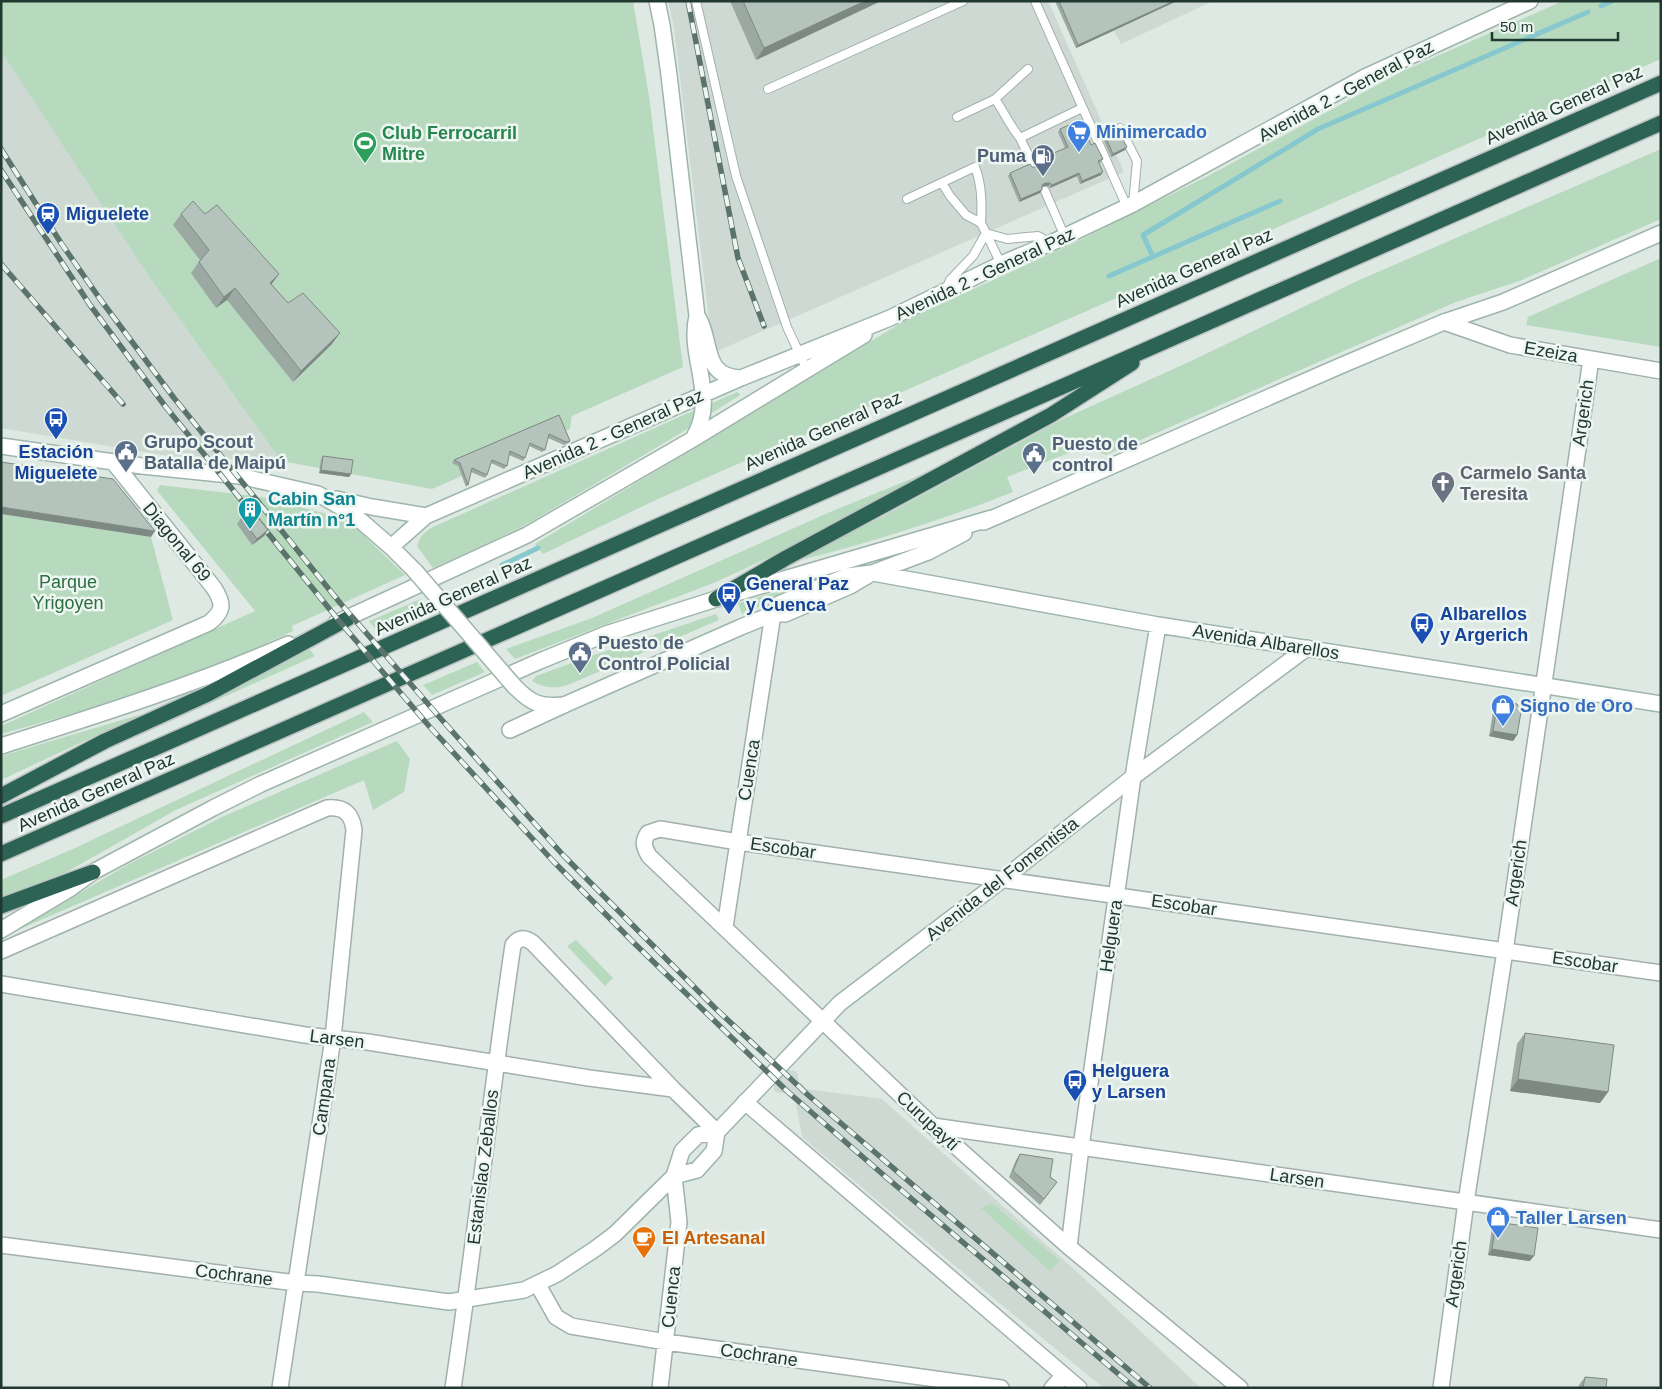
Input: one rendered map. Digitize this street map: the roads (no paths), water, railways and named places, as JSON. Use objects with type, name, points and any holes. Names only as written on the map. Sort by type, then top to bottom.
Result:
[{"type":"highway","name":"Avenida General Paz","points":[[1,816],[1661,83]]},
{"type":"highway","name":"Avenida General Paz","points":[[1,854],[1661,123]]},
{"type":"highway","points":[[716,598],[786,558],[1052,415],[1174,337]]},
{"type":"highway","points":[[1,796],[105,741],[208,694],[347,619]]},
{"type":"highway","points":[[1,906],[93,872]]},
{"type":"street","points":[[657,1],[670,75],[697,316],[694,329],[703,395],[703,418],[693,439]]},
{"type":"street","name":"Avenida 2 - General Paz","points":[[391,547],[426,516],[799,353],[890,318],[1001,264],[1058,240],[1130,206],[1365,78],[1530,1]]},
{"type":"street","points":[[510,730],[773,614],[785,614],[850,586],[872,573],[928,552],[992,518],[1340,366],[1444,322],[1503,302],[1661,233]]},
{"type":"street","points":[[697,316],[704,329],[712,364],[724,375],[732,378],[741,378]]},
{"type":"street","name":"Avenida General Paz","points":[[1,746],[98,716],[221,673],[347,619],[527,535],[693,439],[890,318]]},
{"type":"street","name":"Ezeiza","points":[[1444,322],[1510,345],[1661,371]]},
{"type":"street","name":"Argerich","points":[[1441,1388],[1466,1202],[1505,951],[1591,359]]},
{"type":"street","points":[[1,446],[114,463],[239,476],[372,508],[426,516]]},
{"type":"street","name":"Diagonal 69","points":[[1,714],[209,623],[217,616],[220,610],[221,603],[214,588],[114,463]]},
{"type":"street","points":[[318,494],[354,514],[391,547],[415,571],[527,699],[537,704],[548,706],[564,705]]},
{"type":"street","points":[[1,930],[71,888],[93,872],[167,832],[261,784],[474,688],[606,634],[716,598],[992,518]]},
{"type":"street","name":"Avenida Albarellos","points":[[872,573],[1158,624],[1661,704]]},
{"type":"street","name":"Cuenca","points":[[725,927],[773,614]]},
{"type":"street","name":"Helguera","points":[[1068,1247],[1133,777],[1158,624]]},
{"type":"street","name":"Avenida del Fomentista","points":[[674,1176],[697,1170],[714,1151],[717,1132],[840,1003],[1003,880],[1133,777],[1307,648]]},
{"type":"street","name":"Campana","points":[[1,951],[327,808],[343,809],[349,814],[354,830],[332,1038],[280,1388]]},
{"type":"street","name":"Escobar","points":[[648,833],[660,829],[738,842],[1661,973]]},
{"type":"street","name":"Curupaytí","points":[[648,833],[643,840],[649,856],[932,1126],[1068,1247],[1240,1388]]},
{"type":"street","name":"Estanislao Zeballos","points":[[453,1388],[496,1063],[513,945],[516,941],[521,938],[533,943],[673,1089]]},
{"type":"street","name":"Larsen","points":[[1,984],[305,1035],[673,1089]]},
{"type":"street","points":[[673,1089],[717,1132]]},
{"type":"street","points":[[745,1102],[1079,1388]]},
{"type":"street","name":"Larsen","points":[[932,1126],[1661,1230]]},
{"type":"street","name":"Avenida del Fomentista","points":[[466,1300],[524,1290],[538,1284],[595,1249],[615,1234],[674,1176],[682,1151],[698,1135],[717,1132]]},
{"type":"street","name":"Cuenca","points":[[660,1388],[679,1222],[674,1176]]},
{"type":"street","name":"Cochrane","points":[[1,1245],[448,1302],[466,1300]]},
{"type":"street","name":"Cochrane","points":[[538,1284],[556,1317],[571,1326],[666,1342],[1001,1388]]},
{"type":"street","points":[[1052,1388],[1064,1376]]},
{"type":"lane","points":[[696,1],[736,176],[785,322],[807,370]]},
{"type":"lane","points":[[768,89],[963,1]]},
{"type":"lane","points":[[1035,1],[1082,108],[1130,206]]},
{"type":"lane","points":[[957,117],[995,99],[1028,68]]},
{"type":"lane","points":[[995,99],[1004,112],[1011,128],[1020,138],[1033,164]]},
{"type":"lane","points":[[1020,138],[1082,108]]},
{"type":"lane","points":[[1120,128],[1137,161],[1130,206]]},
{"type":"lane","points":[[907,199],[975,167],[980,180],[981,223],[1001,264]]},
{"type":"lane","points":[[942,183],[966,215],[981,223]]},
{"type":"lane","points":[[986,233],[1008,239],[1038,236],[1058,240],[1045,191]]},
{"type":"lane","points":[[946,290],[950,280],[973,256],[986,233]]},
{"type":"waterway","points":[[1601,6],[1612,1]]},
{"type":"waterway","points":[[1153,257],[1143,235],[1318,129],[1588,12]]},
{"type":"waterway","points":[[1109,276],[1280,201]]},
{"type":"waterway","points":[[502,565],[538,548]]},
{"type":"railway","points":[[688,1],[738,258],[764,326]]},
{"type":"railway","points":[[1,149],[61,243],[174,398],[341,604],[563,855],[715,1008],[808,1095],[1150,1388]]},
{"type":"railway","points":[[1,170],[90,305],[165,406],[340,622],[429,726],[553,861],[634,943],[788,1092],[1135,1388]]},
{"type":"railway","points":[[1,264],[123,404]]},
{"type":"place","name":"Minimercado","points":[[1079,153]]},
{"type":"place","name":"Club Ferrocarril Mitre","points":[[365,164]]},
{"type":"place","name":"Puma","points":[[1043,177]]},
{"type":"place","name":"Miguelete","points":[[48,235]]},
{"type":"place","name":"Estación Miguelete","points":[[56,440]]},
{"type":"place","name":"Grupo Scout Batalla de Maipú","points":[[126,473]]},
{"type":"place","name":"Puesto de control","points":[[1034,475]]},
{"type":"place","name":"Carmelo Santa Teresita","points":[[1443,504]]},
{"type":"place","name":"Cabin San Martín n°1","points":[[250,530]]},
{"type":"place","name":"General Paz y Cuenca","points":[[729,615]]},
{"type":"place","name":"Albarellos y Argerich","points":[[1422,645]]},
{"type":"place","name":"Puesto de Control Policial","points":[[580,674]]},
{"type":"place","name":"Signo de Oro","points":[[1503,727]]},
{"type":"place","name":"Helguera y Larsen","points":[[1075,1102]]},
{"type":"place","name":"Taller Larsen","points":[[1498,1239]]},
{"type":"place","name":"El Artesanal","points":[[644,1259]]},
{"type":"park label","name":"Parque Yrigoyen","points":[[68,592]]}]
